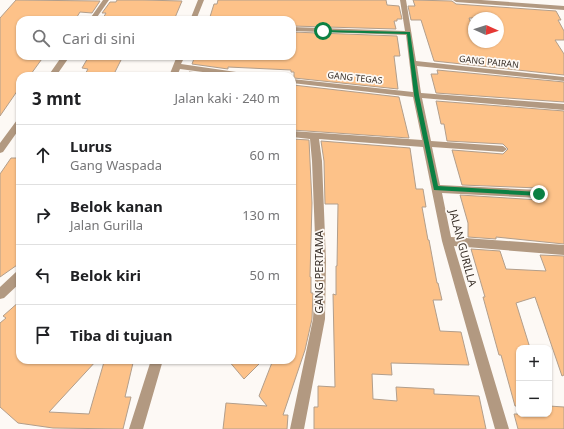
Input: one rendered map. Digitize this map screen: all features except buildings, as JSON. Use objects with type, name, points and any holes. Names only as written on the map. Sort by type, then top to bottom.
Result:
[{"type":"street","points":[[95,16],[106,0]]},
{"type":"street","points":[[195,16],[201,0]]},
{"type":"street","name":"JALAN GURILLA","points":[[403,0],[417,95],[447,241],[502,429]]},
{"type":"street","points":[[456,0],[564,8]]},
{"type":"street","points":[[296,29],[409,33]]},
{"type":"street","points":[[55,72],[63,60]]},
{"type":"street","points":[[175,72],[179,60]]},
{"type":"street","name":"GANG PAIRAN","points":[[412,64],[564,79]]},
{"type":"street","points":[[177,66],[221,72]]},
{"type":"street","name":"GANG TEGAS","points":[[296,81],[417,95],[564,106]]},
{"type":"street","points":[[0,150],[16,128]]},
{"type":"street","points":[[296,134],[503,149]]},
{"type":"street","name":"GANG PERTAMA","points":[[297,429],[319,319],[321,261],[317,161],[314,136]]},
{"type":"street","points":[[436,189],[539,194]]},
{"type":"street","points":[[447,241],[564,250]]},
{"type":"street","points":[[0,294],[16,280]]},
{"type":"street","points":[[136,429],[156,364]]},
{"type":"route","points":[[323,31],[409,33],[417,95],[436,189],[539,194]]}]
